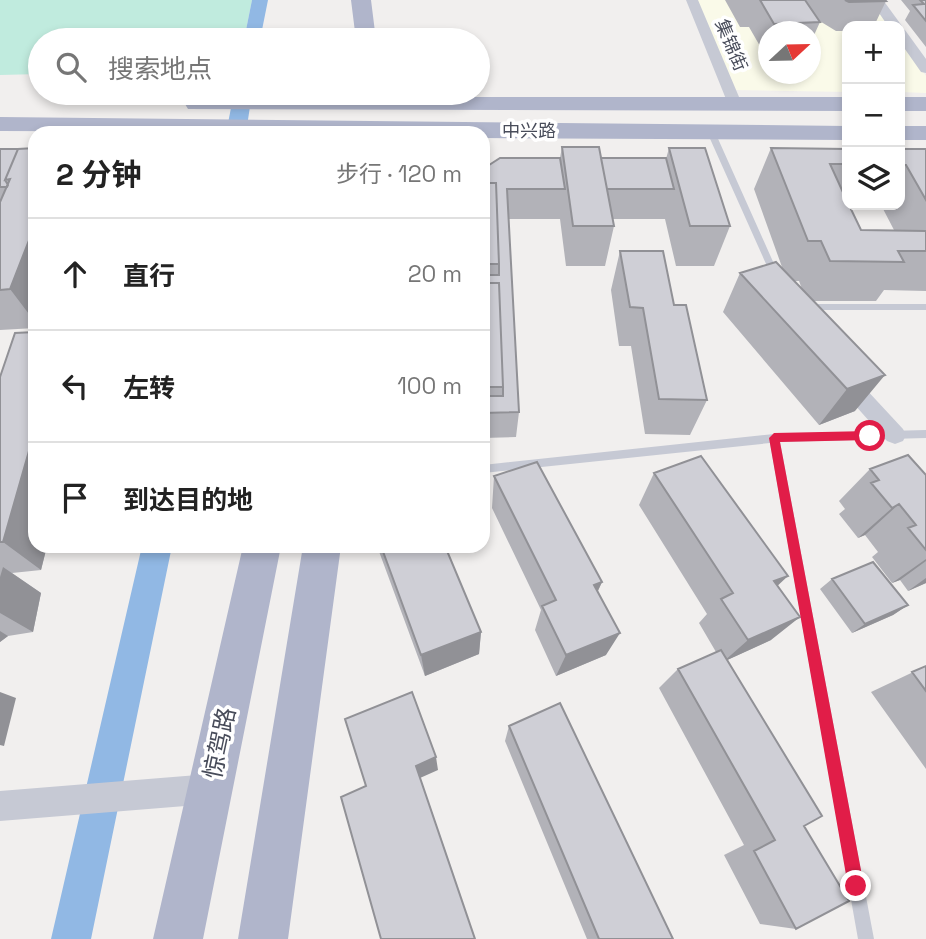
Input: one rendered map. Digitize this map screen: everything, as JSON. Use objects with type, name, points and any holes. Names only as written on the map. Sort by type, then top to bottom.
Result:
[{"type":"main road","points":[[361,0],[364,28]]},
{"type":"main road","name":"中兴路","points":[[490,100],[842,104]]},
{"type":"main road","points":[[0,102],[28,102]]},
{"type":"main road","points":[[905,104],[926,104]]},
{"type":"main road","points":[[347,105],[348,126]]},
{"type":"main road","points":[[373,105],[375,126]]},
{"type":"main road","name":"中兴路","points":[[0,124],[98,126]]},
{"type":"main road","name":"中兴路","points":[[490,132],[842,133]]},
{"type":"main road","points":[[905,133],[926,134]]},
{"type":"main road","name":"惊驾路","points":[[178,939],[195,790],[260,553]]},
{"type":"main road","points":[[263,939],[321,553]]},
{"type":"street","name":"集锦街","points":[[691,0],[735,104]]},
{"type":"street","points":[[876,0],[891,21]]},
{"type":"street","points":[[905,40],[926,69]]},
{"type":"street","points":[[790,307],[804,326]]},
{"type":"street","points":[[831,365],[895,435]]},
{"type":"street","points":[[0,806],[195,790]]},
{"type":"lane","points":[[711,132],[779,283]]},
{"type":"lane","points":[[790,307],[926,307]]},
{"type":"lane","points":[[490,468],[774,438],[926,434]]},
{"type":"lane","points":[[774,438],[866,939]]},
{"type":"shaded area","points":[[695,0],[872,0],[887,21],[842,21],[842,92],[734,90]]},
{"type":"shaded area","points":[[905,46],[926,76],[926,93],[905,92]]},
{"type":"green space","points":[[0,0],[252,0],[246,28],[28,28],[28,74],[0,75]]},
{"type":"building","points":[[760,0],[805,0],[819,21],[772,21]]},
{"type":"building","points":[[845,0],[885,0],[886,1],[849,2]]},
{"type":"building","points":[[920,0],[926,0],[926,21],[913,5],[924,4]]},
{"type":"building","points":[[562,147],[599,147],[614,226],[573,226]]},
{"type":"building","points":[[28,148],[28,243],[10,289],[0,290],[0,202],[10,179],[5,180],[18,149]]},
{"type":"building","points":[[669,148],[705,148],[730,226],[690,226]]},
{"type":"building","points":[[771,148],[842,149],[842,164],[830,164],[842,190],[842,210],[851,210],[861,230],[926,231],[926,251],[898,251],[904,262],[830,261],[821,241],[808,241]]},
{"type":"building","points":[[0,149],[18,149],[5,180],[7,187],[0,187]]},
{"type":"building","points":[[905,149],[926,149],[926,200],[906,165]]},
{"type":"building","points":[[500,158],[560,158],[565,189],[507,189],[519,412],[490,413],[490,396],[503,396],[499,283],[490,283],[490,275],[499,275],[499,264],[496,183],[490,183],[490,164]]},
{"type":"building","points":[[601,158],[666,158],[674,189],[607,189]]},
{"type":"building","points":[[490,183],[496,183],[499,264],[490,264]]},
{"type":"building","points":[[620,251],[663,251],[674,305],[686,305],[707,400],[659,399],[643,308],[630,307]]},
{"type":"building","points":[[776,262],[885,375],[847,389],[740,273]]},
{"type":"building","points":[[490,283],[499,283],[503,387],[490,387]]},
{"type":"building","points":[[28,332],[28,454],[3,542],[0,542],[0,377],[15,333]]},
{"type":"building","points":[[908,455],[926,475],[926,550],[908,528],[916,525],[899,504],[892,508],[871,483],[879,480],[870,469]]},
{"type":"building","points":[[701,456],[788,576],[774,581],[800,617],[748,640],[721,599],[733,593],[654,473]]},
{"type":"building","points":[[537,462],[602,582],[594,585],[620,633],[566,655],[542,606],[556,600],[494,476]]},
{"type":"building","points":[[384,553],[448,553],[481,632],[421,655]]},
{"type":"building","points":[[873,562],[908,605],[865,624],[832,579]]},
{"type":"building","points":[[721,650],[822,816],[804,826],[849,901],[796,929],[754,851],[775,840],[678,669]]},
{"type":"building","points":[[926,666],[926,691],[912,672]]},
{"type":"building","points":[[412,692],[436,757],[416,766],[475,939],[381,939],[341,797],[366,786],[345,719]]},
{"type":"building","points":[[560,703],[673,939],[599,939],[509,726]]},
{"type":"waterway","points":[[254,28],[260,0]]},
{"type":"waterway","points":[[237,126],[241,105]]},
{"type":"waterway","points":[[71,939],[155,553]]},
{"type":"route","points":[[856,886],[774,438],[870,436]]}]
